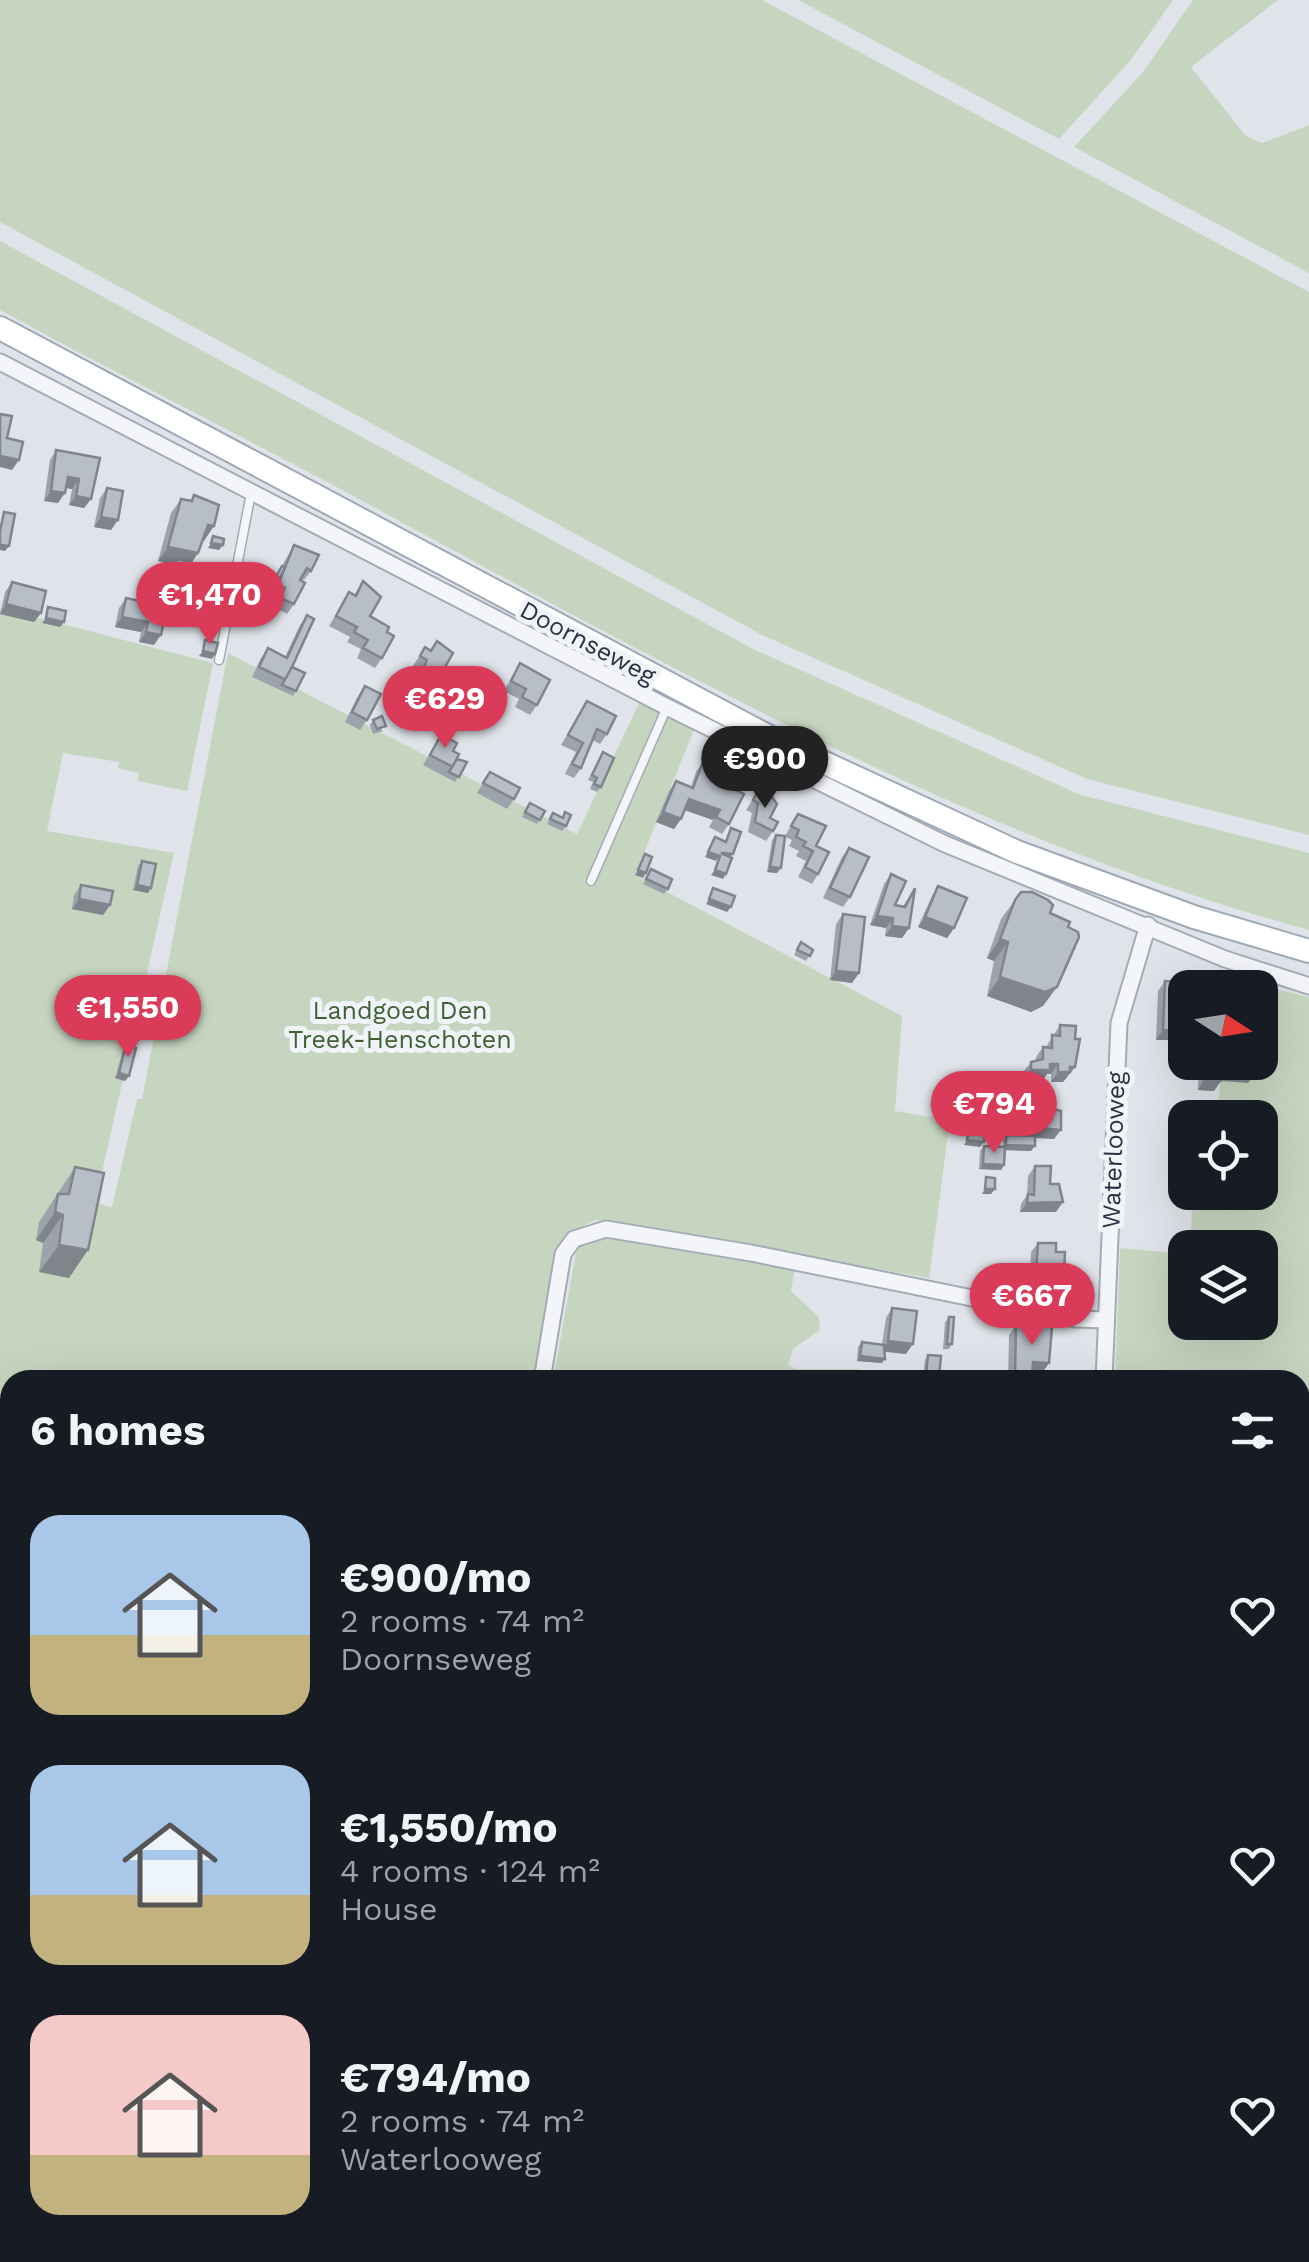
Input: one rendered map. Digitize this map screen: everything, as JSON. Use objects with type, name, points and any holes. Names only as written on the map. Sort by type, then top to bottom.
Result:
[{"type":"main road","name":"Doornseweg","points":[[0,328],[775,740],[1017,852],[1194,917],[1309,951]]},
{"type":"street","name":"Doornseweg","points":[[0,362],[667,707],[944,844],[1225,959],[1309,986]]},
{"type":"street","name":"Waterlooweg","points":[[1104,1370],[1118,1024],[1148,926]]},
{"type":"street","points":[[544,1370],[563,1254],[574,1239],[606,1229],[751,1253],[1075,1320],[1106,1320]]},
{"type":"lane","points":[[219,660],[251,492]]},
{"type":"lane","points":[[590,881],[667,707]]},
{"type":"green space","points":[[0,0],[762,0],[1309,292],[1309,835],[1087,779],[762,635],[0,222]]},
{"type":"green space","points":[[798,0],[1173,0],[1130,61],[1059,139]]},
{"type":"green space","points":[[1193,0],[1278,0],[1191,67],[1246,136],[1262,143],[1309,125],[1309,273],[1074,147],[1143,72]]},
{"type":"green space","points":[[0,241],[755,650],[1081,795],[1309,853],[1309,930],[1190,894],[1072,852],[957,804],[844,753],[621,640],[0,310]]},
{"type":"green space","name":"Landgoed Den Treek-Henschoten","points":[[0,608],[213,663],[187,791],[138,781],[139,773],[118,768],[119,762],[63,753],[47,831],[174,853],[95,1203],[112,1207],[137,1099],[142,1099],[228,653],[577,834],[641,699],[699,731],[694,730],[635,875],[902,1016],[895,1111],[950,1120],[929,1278],[595,1220],[569,1233],[559,1249],[537,1370],[0,1370]]},
{"type":"green space","points":[[1278,990],[1309,997],[1309,1370],[1115,1370],[1120,1248],[1168,1252],[1168,1340],[1278,1340],[1278,1230],[1191,1230],[1192,1210],[1278,1210],[1278,1100],[1219,1100],[1220,1080],[1278,1080]]},
{"type":"green space","points":[[609,1237],[795,1268],[791,1291],[819,1317],[820,1330],[793,1349],[788,1365],[796,1369],[858,1370],[555,1370],[577,1247],[586,1238]]},
{"type":"building","points":[[0,414],[12,416],[7,438],[23,442],[19,460],[0,456]]},
{"type":"building","points":[[56,450],[100,458],[91,499],[76,496],[79,479],[68,477],[65,493],[51,491]]},
{"type":"building","points":[[107,488],[123,491],[118,520],[101,517]]},
{"type":"building","points":[[194,495],[219,505],[214,526],[208,525],[198,553],[168,547],[181,499],[192,501]]},
{"type":"building","points":[[4,512],[15,514],[9,546],[0,545]]},
{"type":"building","points":[[213,536],[224,539],[223,545],[211,543]]},
{"type":"building","points":[[294,545],[319,555],[311,571],[307,568],[300,580],[305,583],[294,604],[280,598],[285,588],[278,585]]},
{"type":"building","points":[[177,559],[191,562],[189,573],[174,570]]},
{"type":"building","points":[[200,564],[216,567],[211,590],[196,587]]},
{"type":"building","points":[[285,567],[275,589],[270,587]]},
{"type":"building","points":[[363,581],[381,597],[370,616],[389,627],[387,632],[394,636],[382,658],[363,648],[368,640],[354,632],[357,627],[336,616],[349,592],[356,596]]},
{"type":"building","points":[[12,582],[46,591],[41,613],[6,604]]},
{"type":"building","points":[[153,585],[171,589],[161,635],[146,632],[148,622],[122,617],[126,598],[149,603]]},
{"type":"building","points":[[48,607],[66,611],[64,622],[46,618]]},
{"type":"building","points":[[307,615],[314,619],[286,680],[259,667],[268,648],[287,658]]},
{"type":"building","points":[[205,640],[218,643],[215,654],[203,651]]},
{"type":"building","points":[[437,641],[453,653],[423,705],[410,698],[427,660],[420,656],[425,647],[431,651]]},
{"type":"building","points":[[520,663],[550,680],[537,705],[522,697],[526,689],[511,681]]},
{"type":"building","points":[[292,667],[305,673],[296,691],[282,685]]},
{"type":"building","points":[[487,679],[496,682],[492,699],[482,697]]},
{"type":"building","points":[[365,686],[381,694],[367,720],[352,712]]},
{"type":"building","points":[[587,701],[616,716],[607,734],[597,729],[581,768],[572,764],[583,743],[568,735]]},
{"type":"building","points":[[382,716],[386,726],[377,729],[373,720]]},
{"type":"building","points":[[441,735],[457,743],[453,751],[459,754],[453,767],[430,755]]},
{"type":"building","points":[[603,752],[614,758],[601,787],[594,784],[597,778],[592,775]]},
{"type":"building","points":[[457,759],[467,762],[459,777],[449,772]]},
{"type":"building","points":[[703,762],[735,776],[732,788],[744,794],[729,824],[716,817],[720,810],[689,799],[681,819],[663,812],[676,781],[693,788]]},
{"type":"building","points":[[490,772],[520,788],[514,799],[483,783]]},
{"type":"building","points":[[758,791],[771,796],[777,804],[770,818],[778,822],[773,831],[755,822],[758,803],[753,800]]},
{"type":"building","points":[[530,803],[545,811],[540,820],[525,812]]},
{"type":"building","points":[[565,812],[571,815],[566,826],[550,819],[553,813],[563,818]]},
{"type":"building","points":[[798,814],[826,826],[816,846],[829,852],[818,874],[805,867],[813,851],[803,846],[806,842],[796,837],[799,830],[791,826]]},
{"type":"building","points":[[731,828],[741,832],[733,854],[721,853],[732,858],[726,874],[715,870],[720,856],[708,852],[715,837],[726,842]]},
{"type":"building","points":[[776,835],[785,836],[781,868],[770,867]]},
{"type":"building","points":[[849,848],[869,857],[850,897],[830,888]]},
{"type":"building","points":[[645,854],[652,857],[646,873],[638,870]]},
{"type":"building","points":[[142,861],[156,864],[151,888],[137,885]]},
{"type":"building","points":[[651,869],[672,879],[668,889],[646,879]]},
{"type":"building","points":[[891,874],[906,881],[895,905],[905,907],[915,888],[909,928],[892,926],[893,918],[877,916]]},
{"type":"building","points":[[81,885],[113,891],[110,905],[79,899]]},
{"type":"building","points":[[938,886],[967,898],[954,928],[925,917]]},
{"type":"building","points":[[713,888],[735,896],[731,907],[709,899]]},
{"type":"building","points":[[1021,892],[1032,892],[1048,900],[1053,905],[1050,913],[1070,922],[1068,927],[1078,932],[1057,987],[1045,992],[1000,977],[1008,942],[1000,939]]},
{"type":"building","points":[[843,914],[865,917],[859,973],[836,971]]},
{"type":"building","points":[[801,942],[813,950],[810,956],[797,950]]},
{"type":"building","points":[[1165,981],[1168,981],[1168,1030],[1163,1030]]},
{"type":"building","points":[[1060,1025],[1076,1026],[1075,1039],[1080,1039],[1075,1067],[1070,1067],[1070,1072],[1058,1072],[1058,1064],[1050,1064],[1050,1070],[1031,1070],[1031,1062],[1043,1059],[1043,1047],[1052,1048],[1052,1035],[1060,1036]]},
{"type":"building","points":[[126,1045],[136,1048],[129,1076],[119,1073]]},
{"type":"building","points":[[1038,1105],[1061,1111],[1061,1130],[1029,1127],[1029,1116],[1037,1117]]},
{"type":"building","points":[[969,1127],[986,1130],[984,1142],[967,1140]]},
{"type":"building","points":[[1006,1135],[1035,1136],[1035,1146],[1006,1145]]},
{"type":"building","points":[[984,1146],[1005,1147],[1004,1165],[983,1164]]},
{"type":"building","points":[[1035,1166],[1051,1166],[1050,1184],[1059,1184],[1063,1202],[1027,1203],[1028,1194],[1034,1195]]},
{"type":"building","points":[[75,1167],[104,1173],[88,1250],[59,1245],[63,1215],[55,1212],[58,1194],[69,1194]]},
{"type":"building","points":[[986,1177],[995,1178],[995,1189],[985,1189]]},
{"type":"building","points":[[1038,1243],[1056,1243],[1056,1252],[1065,1252],[1064,1273],[1036,1273]]},
{"type":"building","points":[[1004,1266],[1021,1267],[1020,1281],[1003,1279]]},
{"type":"building","points":[[892,1308],[917,1311],[913,1344],[888,1341]]},
{"type":"building","points":[[949,1317],[954,1317],[952,1344],[947,1344]]},
{"type":"building","points":[[1016,1325],[1052,1327],[1049,1363],[1033,1362],[1032,1370],[1015,1370]]},
{"type":"building","points":[[862,1342],[884,1345],[885,1359],[860,1356]]},
{"type":"building","points":[[928,1355],[941,1356],[940,1370],[927,1370]]}]
